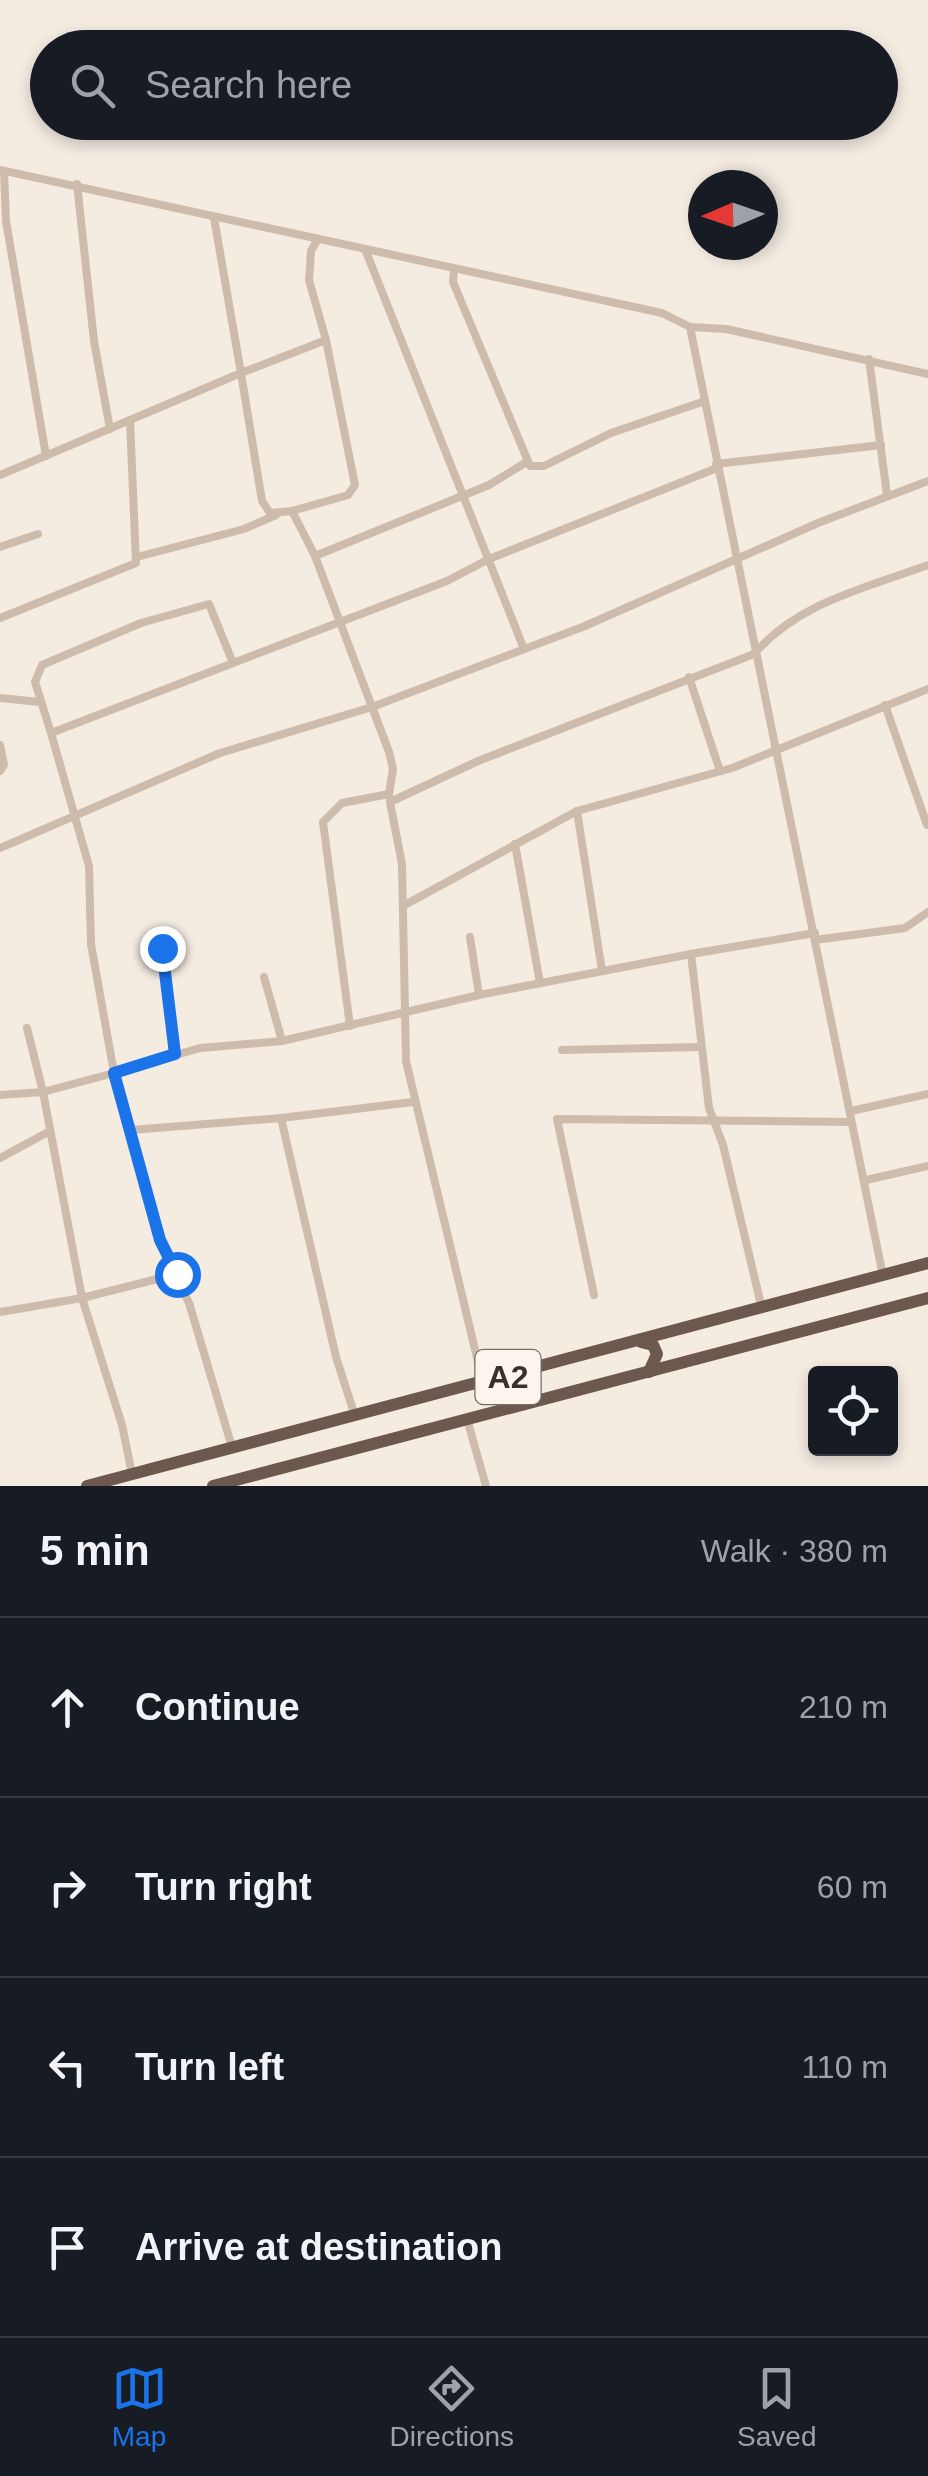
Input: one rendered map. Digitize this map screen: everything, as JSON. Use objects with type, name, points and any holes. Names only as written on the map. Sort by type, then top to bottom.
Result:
[{"type":"highway","name":"A2","points":[[87,1486],[928,1263]]},
{"type":"highway","name":"A2","points":[[213,1486],[928,1298]]},
{"type":"highway","points":[[640,1342],[655,1349],[656,1362],[649,1372]]},
{"type":"street","points":[[46,456],[6,221],[2,170],[662,313],[690,327],[726,330],[928,374]]},
{"type":"street","points":[[77,184],[94,341],[110,429]]},
{"type":"street","points":[[214,218],[262,501],[270,513],[280,514]]},
{"type":"street","points":[[137,557],[244,529],[280,514],[342,497],[354,488],[326,340],[309,280],[311,251],[318,238]]},
{"type":"street","points":[[365,249],[524,649]]},
{"type":"street","points":[[454,271],[452,282],[525,464]]},
{"type":"street","points":[[690,327],[883,1276]]},
{"type":"street","points":[[0,475],[326,340]]},
{"type":"street","points":[[868,359],[887,496]]},
{"type":"street","points":[[314,556],[464,495],[525,464],[544,466],[611,433],[705,401]]},
{"type":"street","points":[[0,618],[136,563],[130,420]]},
{"type":"street","points":[[51,733],[447,581],[489,559],[716,466],[880,445]]},
{"type":"street","points":[[0,848],[220,753],[372,707],[524,649],[738,556],[928,482]]},
{"type":"street","points":[[292,511],[340,622],[393,769],[390,798],[402,864],[404,1014],[413,1102],[483,1383]]},
{"type":"street","points":[[0,547],[38,534]]},
{"type":"street","points":[[350,1026],[323,822],[342,803],[390,798],[754,654],[780,627],[808,608],[928,565]]},
{"type":"street","points":[[232,1447],[177,1274],[160,1240],[114,1073],[90,944],[89,866],[72,817],[35,673],[42,664],[141,623],[209,604],[234,662]]},
{"type":"street","points":[[689,678],[720,772]]},
{"type":"street","points":[[404,906],[478,869],[514,844],[577,810],[720,772],[928,689]]},
{"type":"street","points":[[0,698],[40,702]]},
{"type":"street","points":[[885,704],[928,825]]},
{"type":"street","points":[[0,746],[4,766],[0,771]]},
{"type":"street","points":[[577,810],[602,972]]},
{"type":"street","points":[[514,844],[540,982]]},
{"type":"street","points":[[0,1096],[43,1092],[175,1054],[282,1040],[540,982],[691,954],[904,928],[928,912]]},
{"type":"street","points":[[470,937],[478,995]]},
{"type":"street","points":[[162,948],[175,1054]]},
{"type":"street","points":[[691,954],[700,1047],[714,1120],[762,1309]]},
{"type":"street","points":[[264,976],[282,1040]]},
{"type":"street","points":[[28,1028],[82,1298],[122,1425],[132,1474]]},
{"type":"street","points":[[562,1050],[700,1047]]},
{"type":"street","points":[[851,1111],[928,1094]]},
{"type":"street","points":[[130,1130],[413,1102]]},
{"type":"street","points":[[281,1118],[336,1357],[355,1416]]},
{"type":"street","points":[[594,1294],[558,1119],[851,1122]]},
{"type":"street","points":[[0,1158],[50,1131]]},
{"type":"street","points":[[866,1180],[928,1166]]},
{"type":"street","points":[[0,1312],[82,1298],[177,1274]]},
{"type":"street","points":[[468,1419],[486,1486]]},
{"type":"route","points":[[162,948],[175,1054],[114,1073],[160,1240],[177,1274]]}]
